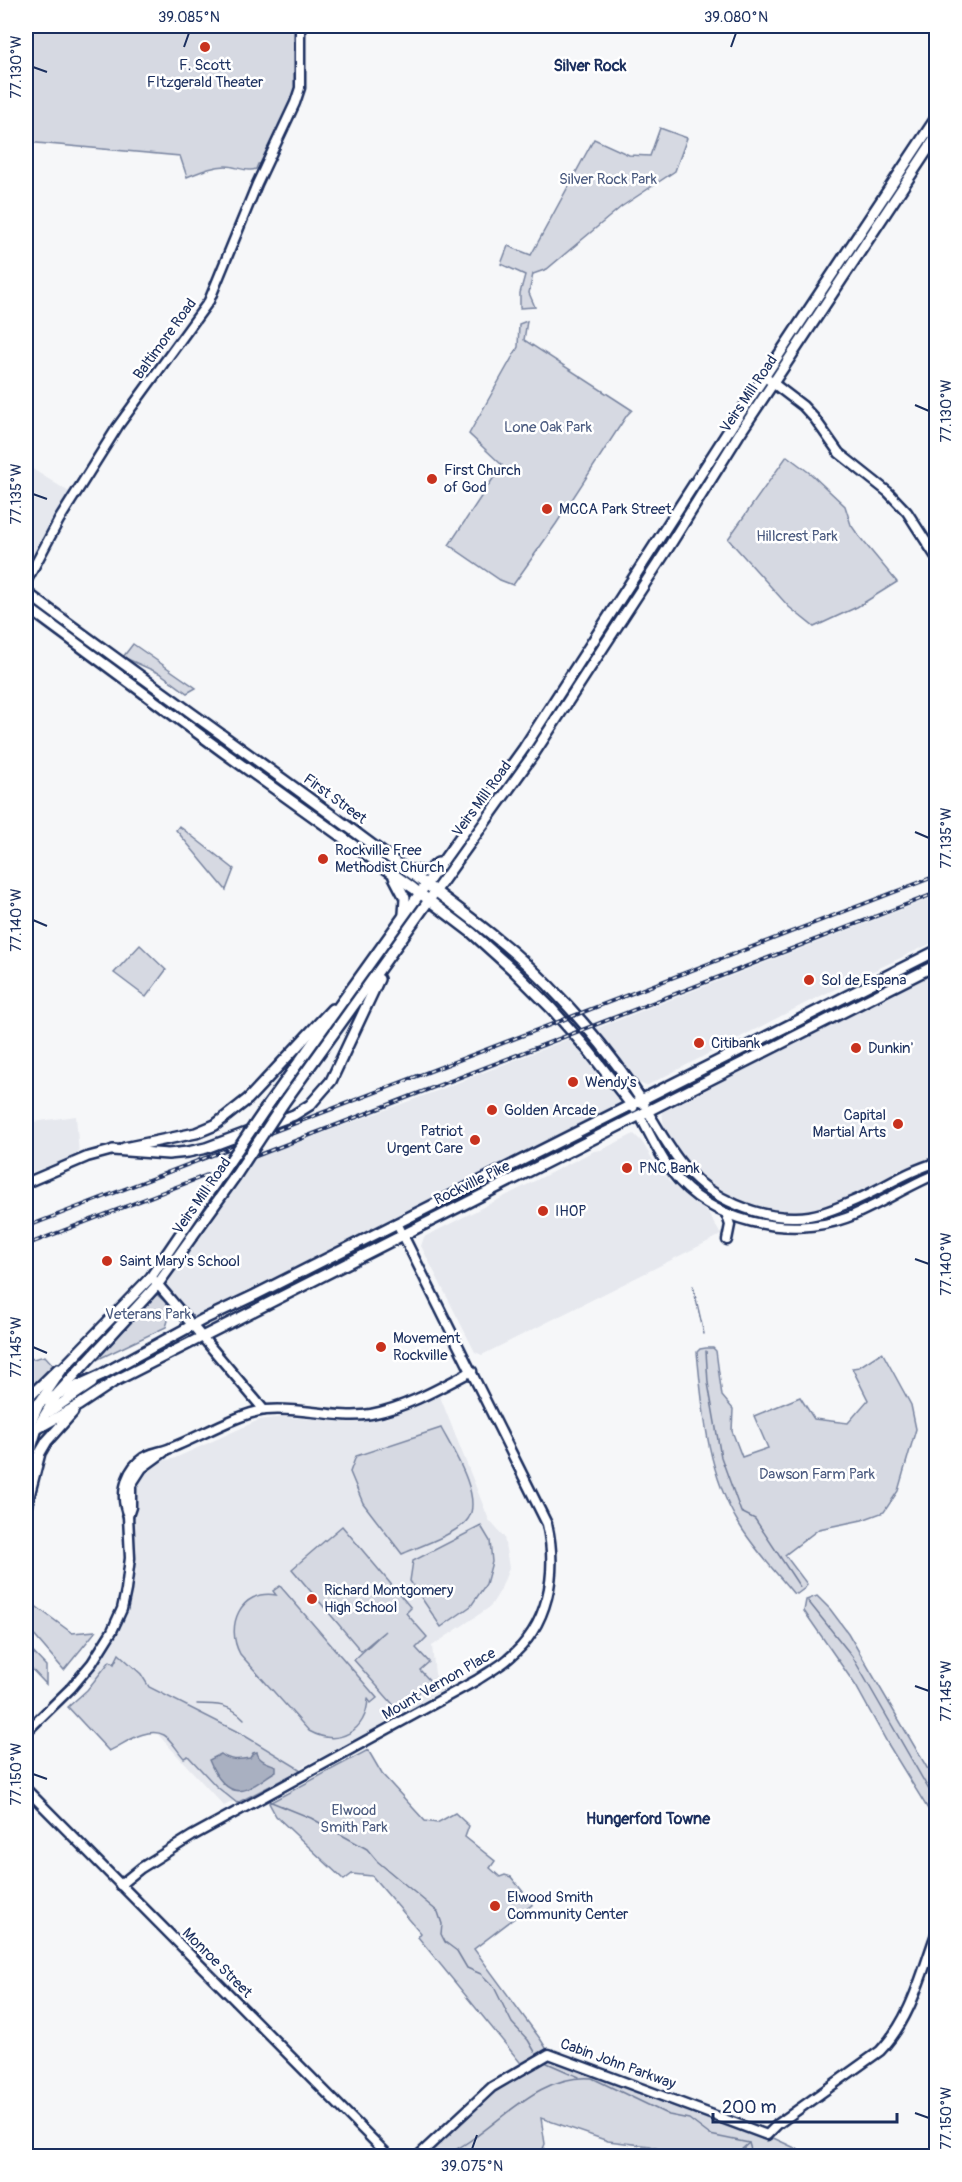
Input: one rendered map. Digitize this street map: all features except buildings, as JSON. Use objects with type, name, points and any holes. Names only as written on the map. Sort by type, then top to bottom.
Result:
[{"type":"main road","name":"Veirs Mill Road","points":[[26,1434],[28,1415],[40,1402],[63,1368],[154,1280],[215,1183],[266,1108],[525,748],[936,118]]},
{"type":"main road","name":"Veirs Mill Road","points":[[26,1494],[32,1445],[37,1428],[58,1393],[154,1280],[234,1178],[283,1104],[533,755],[936,138]]},
{"type":"main road","name":"First Street","points":[[26,592],[426,884],[514,953],[537,974],[616,1064],[641,1099],[644,1114]]},
{"type":"main road","name":"First Street","points":[[26,606],[472,933],[552,1009],[631,1104],[644,1114]]},
{"type":"main road","points":[[396,863],[411,871],[427,872],[447,856]]},
{"type":"main road","points":[[390,873],[399,883],[405,898],[404,916]]},
{"type":"main road","name":"Rockville Pike","points":[[40,1402],[100,1375],[193,1325],[865,989],[936,951]]},
{"type":"main road","points":[[113,1150],[168,1154],[206,1148],[294,1114],[310,1105],[326,1089],[335,1074],[388,959]]},
{"type":"main road","name":"Rockville Pike","points":[[26,1434],[79,1405],[115,1381],[202,1336],[936,965]]},
{"type":"main road","points":[[113,1150],[196,1133],[224,1119],[248,1099],[356,984]]},
{"type":"main road","points":[[26,1400],[82,1348]]},
{"type":"main road","points":[[26,1434],[46,1413],[100,1375]]},
{"type":"main road","points":[[28,1415],[58,1393]]},
{"type":"main road","points":[[26,1507],[40,1453],[47,1441],[79,1405]]},
{"type":"street","name":"Baltimore Road","points":[[26,582],[58,520],[111,436],[209,302],[257,184],[300,88],[300,26]]},
{"type":"street","points":[[765,377],[803,406],[839,453],[888,492],[907,512],[936,557]]},
{"type":"street","points":[[644,1114],[670,1150],[701,1184],[742,1206],[781,1217],[798,1217],[828,1211],[936,1163]]},
{"type":"street","points":[[644,1114],[672,1172],[699,1197],[726,1213],[771,1226],[808,1228],[846,1218],[936,1174]]},
{"type":"street","points":[[26,1183],[87,1157],[113,1150]]},
{"type":"street","points":[[726,1213],[730,1225],[727,1240]]},
{"type":"street","name":"Mount Vernon Place","points":[[120,1885],[141,1868],[192,1836],[477,1680],[509,1659],[527,1640],[538,1623],[549,1593],[552,1573],[552,1543],[548,1524],[397,1223]]},
{"type":"street","points":[[154,1280],[264,1410]]},
{"type":"street","points":[[26,1732],[71,1688],[92,1663],[112,1631],[122,1609],[130,1558],[128,1516],[124,1507],[129,1474],[138,1462],[149,1454],[166,1450],[264,1410],[299,1409],[338,1414],[375,1414],[392,1410],[472,1371]]},
{"type":"street","name":"Monroe Street","points":[[26,1789],[389,2157]]},
{"type":"street","name":"Cabin John Parkway","points":[[418,2157],[492,2087],[549,2054],[767,2135],[778,2124],[880,2051],[891,2040],[910,2007],[936,1934]]},
{"type":"shaded area","points":[[26,465],[74,495],[26,582]]},
{"type":"shaded area","points":[[936,896],[936,941],[808,1002],[646,1086],[636,1082],[595,1029]]},
{"type":"shaded area","points":[[936,972],[936,1158],[899,1172],[842,1203],[823,1210],[805,1213],[776,1212],[756,1208],[718,1189],[691,1166],[664,1128],[662,1112]]},
{"type":"shaded area","points":[[576,1036],[629,1101],[190,1321],[163,1289],[253,1159]]},
{"type":"shaded area","points":[[76,1116],[79,1154],[30,1173],[26,1123]]},
{"type":"shaded area","points":[[634,1134],[672,1184],[709,1214],[721,1235],[482,1355],[475,1352],[421,1246],[424,1237],[594,1151],[601,1150]]},
{"type":"shaded area","name":"Richard Montgomery High School","points":[[439,1394],[489,1520],[504,1537],[509,1568],[500,1591],[490,1607],[432,1646],[435,1674],[443,1690],[363,1736],[224,1806],[140,1715],[90,1677],[121,1627],[133,1584],[135,1566],[132,1494],[134,1484],[142,1471],[155,1463],[173,1459],[259,1420],[282,1417],[362,1422],[387,1418]]},
{"type":"green space","points":[[26,26],[295,26],[297,87],[262,164],[258,164],[253,170],[221,166],[187,177],[180,156],[26,142]]},
{"type":"green space","name":"Silver Rock Park","points":[[660,128],[687,138],[675,171],[621,207],[547,269],[533,274],[529,293],[535,307],[520,308],[520,293],[525,275],[501,264],[508,246],[531,255],[594,139],[629,155],[650,156]]},
{"type":"green space","name":"Lone Oak Park","points":[[527,321],[524,340],[632,410],[513,585],[500,580],[449,545],[502,465],[469,434],[518,347],[519,324]]},
{"type":"green space","name":"Hillcrest Park","points":[[787,456],[811,474],[845,506],[851,525],[897,582],[857,607],[814,627],[789,607],[728,539]]},
{"type":"green space","points":[[133,644],[196,688],[187,693],[161,674],[123,657]]},
{"type":"green space","points":[[179,826],[234,869],[226,890],[176,830]]},
{"type":"green space","points":[[140,945],[166,970],[146,997],[114,973]]},
{"type":"green space","name":"Veterans Park","points":[[154,1292],[172,1308],[166,1327],[73,1371],[69,1366],[141,1293]]},
{"type":"green space","name":"Dawson Farm Park","points":[[713,1348],[716,1351],[722,1396],[733,1409],[732,1431],[742,1457],[768,1448],[754,1416],[800,1397],[814,1419],[848,1423],[868,1400],[852,1368],[859,1367],[882,1352],[911,1405],[916,1429],[898,1491],[884,1512],[862,1520],[819,1529],[785,1555],[807,1584],[797,1594],[793,1593],[745,1533],[728,1504],[720,1484],[708,1441],[699,1374],[697,1352]]},
{"type":"green space","points":[[26,1356],[33,1359],[45,1356],[53,1365],[26,1393]]},
{"type":"green space","points":[[441,1428],[469,1486],[472,1510],[468,1519],[456,1529],[402,1554],[363,1503],[350,1472],[356,1456]]},
{"type":"green space","points":[[342,1526],[411,1608],[406,1613],[427,1637],[416,1648],[429,1662],[420,1670],[431,1682],[398,1710],[354,1660],[385,1631],[361,1651],[292,1569]]},
{"type":"green space","points":[[481,1526],[490,1541],[492,1562],[486,1584],[471,1606],[441,1627],[410,1581],[413,1561]]},
{"type":"green space","points":[[280,1586],[377,1698],[371,1703],[368,1699],[362,1720],[356,1728],[340,1737],[320,1736],[309,1731],[240,1654],[234,1632],[239,1612],[253,1598],[276,1595],[273,1591]]},
{"type":"green space","points":[[817,1596],[848,1633],[936,1783],[936,1822],[888,1744],[856,1686],[804,1611],[806,1600]]},
{"type":"green space","points":[[26,1599],[72,1633],[96,1631],[64,1670],[26,1626]]},
{"type":"green space","points":[[26,1645],[46,1666],[46,1684],[26,1663]]},
{"type":"green space","name":"Elwood Smith Park","points":[[119,1654],[141,1674],[149,1687],[240,1733],[301,1770],[237,1803],[216,1786],[188,1756],[184,1758],[164,1735],[143,1734],[109,1751],[68,1707],[87,1690],[110,1661],[114,1664]]},
{"type":"green space","points":[[368,1750],[382,1774],[425,1821],[437,1823],[455,1813],[469,1826],[465,1837],[495,1861],[490,1868],[500,1877],[505,1875],[511,1877],[533,1904],[474,1949],[549,2053],[767,2135],[812,2156],[680,2156],[650,2146],[608,2141],[541,2118],[545,2144],[540,2156],[418,2156],[461,2114],[524,2067],[418,1937],[421,1933],[372,1876],[352,1874],[344,1880],[276,1816],[269,1803]]},
{"type":"water","points":[[257,1752],[262,1760],[276,1766],[276,1771],[250,1788],[240,1791],[223,1783],[209,1760],[221,1754],[231,1759],[246,1759]]},
{"type":"waterway","points":[[693,1286],[704,1334]]},
{"type":"waterway","points":[[706,1351],[708,1383],[721,1457],[741,1512],[755,1519],[800,1587]]},
{"type":"waterway","points":[[808,1601],[852,1656],[936,1802]]},
{"type":"waterway","points":[[197,1704],[228,1708],[244,1719]]},
{"type":"waterway","points":[[269,1801],[311,1818],[367,1849],[377,1861],[438,1912],[442,1924],[441,1934],[445,1942],[457,1951],[467,1968],[481,1974],[494,1987],[512,2023],[528,2040],[535,2052]]},
{"type":"waterway","points":[[547,2063],[579,2077]]},
{"type":"waterway","points":[[444,2156],[468,2142],[527,2098],[558,2082],[574,2078],[592,2078],[669,2115],[689,2119],[710,2135],[749,2143],[751,2150],[765,2156]]},
{"type":"waterway","points":[[734,2156],[749,2143]]},
{"type":"railway","points":[[26,1227],[936,876]]},
{"type":"railway","points":[[26,1245],[936,893]]},
{"type":"place","name":"F. Scott FItzgerald Theater","points":[[205,47]]},
{"type":"place","name":"First Church of God","points":[[432,479]]},
{"type":"place","name":"MCCA Park Street","points":[[547,509]]},
{"type":"place","name":"Rockville Free Methodist Church","points":[[323,859]]},
{"type":"place","name":"Sol de Espana","points":[[809,980]]},
{"type":"place","name":"Citibank","points":[[699,1043]]},
{"type":"place","name":"Dunkin'","points":[[856,1048]]},
{"type":"place","name":"Wendy's","points":[[573,1082]]},
{"type":"place","name":"Golden Arcade","points":[[492,1110]]},
{"type":"place","name":"Capital Martial Arts","points":[[898,1124]]},
{"type":"place","name":"Patriot Urgent Care","points":[[475,1140]]},
{"type":"place","name":"PNC Bank","points":[[627,1168]]},
{"type":"place","name":"IHOP","points":[[543,1211]]},
{"type":"place","name":"Saint Mary's School","points":[[107,1261]]},
{"type":"place","name":"Movement Rockville","points":[[381,1347]]},
{"type":"place","name":"Richard Montgomery High School","points":[[312,1599]]},
{"type":"place","name":"Elwood Smith Community Center","points":[[495,1906]]},
{"type":"district","name":"Silver Rock","points":[[590,66]]},
{"type":"district","name":"Hungerford Towne","points":[[648,1819]]}]
